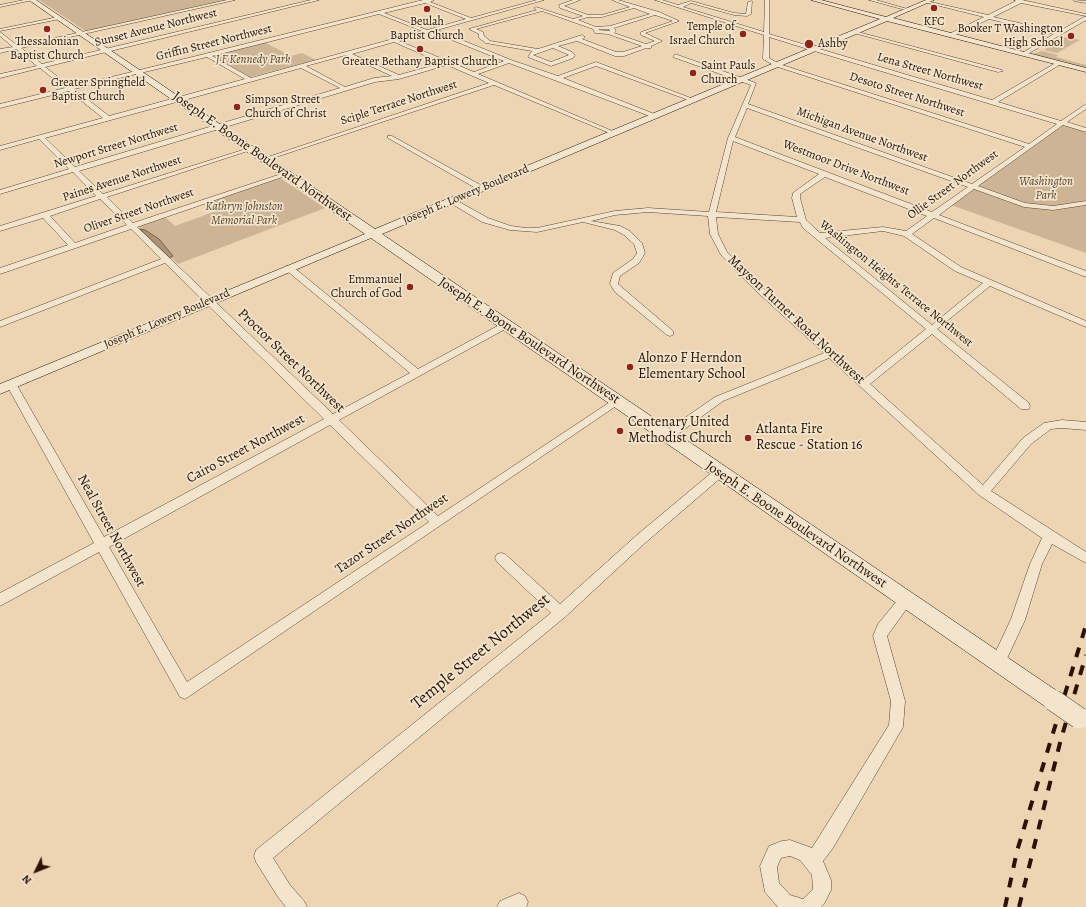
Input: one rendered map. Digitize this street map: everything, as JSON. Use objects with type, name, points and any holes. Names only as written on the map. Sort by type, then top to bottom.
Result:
[{"type":"main road","name":"Joseph E. Boone Boulevard Northwest","points":[[32,0],[1082,720]]},
{"type":"main road","points":[[814,0],[1086,70]]},
{"type":"main road","name":"Joseph E. Lowery Boulevard","points":[[6,386],[928,1]]},
{"type":"street","points":[[0,6],[32,0]]},
{"type":"street","points":[[0,51],[233,0]]},
{"type":"street","name":"Sunset Avenue Northwest","points":[[0,76],[318,0]]},
{"type":"street","name":"Griffin Street Northwest","points":[[0,106],[432,0]]},
{"type":"street","points":[[0,148],[542,0]]},
{"type":"street","points":[[578,0],[561,5],[562,7],[588,16]]},
{"type":"street","points":[[614,0],[657,13],[677,21],[681,25]]},
{"type":"street","points":[[657,0],[744,26],[766,26]]},
{"type":"street","points":[[683,0],[743,15],[749,14],[750,2]]},
{"type":"street","points":[[669,9],[702,0],[756,10]]},
{"type":"street","points":[[768,0],[766,59],[777,65]]},
{"type":"street","points":[[870,0],[909,10]]},
{"type":"street","points":[[1076,0],[1086,2]]},
{"type":"street","points":[[423,1],[470,19]]},
{"type":"street","points":[[928,1],[1059,34]]},
{"type":"street","points":[[951,35],[1018,1],[1086,17]]},
{"type":"street","points":[[223,2],[227,8]]},
{"type":"street","points":[[516,2],[553,13],[597,30],[610,30],[664,11]]},
{"type":"street","points":[[1046,7],[1053,3]]},
{"type":"street","points":[[573,20],[588,16],[602,16],[634,7]]},
{"type":"street","points":[[488,31],[481,33],[471,29],[542,10]]},
{"type":"street","points":[[762,11],[768,11]]},
{"type":"street","points":[[231,13],[237,19]]},
{"type":"street","points":[[380,13],[425,31]]},
{"type":"street","points":[[502,27],[553,13]]},
{"type":"street","points":[[1024,54],[1086,17]]},
{"type":"street","points":[[0,30],[58,18]]},
{"type":"street","points":[[577,39],[619,55],[659,41],[643,34],[643,32],[677,21]]},
{"type":"street","name":"Lena Street Northwest","points":[[744,26],[813,49],[1086,130]]},
{"type":"street","points":[[432,30],[509,61],[558,78],[655,116]]},
{"type":"street","points":[[553,46],[570,53],[572,57],[551,64],[530,56],[538,51],[553,46],[577,39],[597,30]]},
{"type":"street","points":[[610,30],[658,50]]},
{"type":"street","points":[[651,30],[665,33]]},
{"type":"street","points":[[856,32],[1000,71]]},
{"type":"street","points":[[481,33],[481,37],[488,42],[538,51]]},
{"type":"street","points":[[0,34],[107,118]]},
{"type":"street","points":[[393,40],[614,133]]},
{"type":"street","points":[[593,45],[611,45]]},
{"type":"street","points":[[622,48],[632,51]]},
{"type":"street","points":[[346,53],[399,77]]},
{"type":"street","points":[[207,55],[249,79]]},
{"type":"street","points":[[675,56],[741,80]]},
{"type":"street","points":[[473,74],[509,61]]},
{"type":"street","name":"Newport Street Northwest","points":[[0,192],[374,80],[399,77],[447,63]]},
{"type":"street","points":[[993,102],[1059,63]]},
{"type":"street","points":[[558,78],[596,64],[694,100]]},
{"type":"street","name":"Desoto Street Northwest","points":[[777,65],[1030,146]]},
{"type":"street","points":[[300,66],[345,89]]},
{"type":"street","name":"Mayson Turner Road Northwest","points":[[741,80],[754,84],[731,138],[712,214],[714,234],[724,253],[759,289],[983,492],[1013,513],[1086,558]]},
{"type":"street","name":"Sciple Terrace Northwest","points":[[265,159],[494,83]]},
{"type":"street","name":"Michigan Avenue Northwest","points":[[745,105],[1024,205],[1040,208],[1053,208],[1086,203]]},
{"type":"street","name":"Ollie Street Northwest","points":[[1086,106],[932,214],[907,234],[958,269],[1086,324]]},
{"type":"street","points":[[1076,113],[1086,116]]},
{"type":"street","name":"Proctor Street Northwest","points":[[40,137],[437,522]]},
{"type":"street","points":[[390,137],[482,188]]},
{"type":"street","name":"Westmoor Drive Northwest","points":[[731,138],[826,173],[1086,274]]},
{"type":"street","name":"Paines Avenue Northwest","points":[[0,229],[251,149]]},
{"type":"street","name":"Washington Heights Terrace Northwest","points":[[826,173],[797,193],[796,198],[802,220],[806,226],[1026,406]]},
{"type":"street","name":"Oliver Street Northwest","points":[[0,271],[286,174]]},
{"type":"street","points":[[451,201],[485,220],[510,228],[537,230],[615,213],[648,210],[802,220]]},
{"type":"street","points":[[615,213],[627,233],[638,243],[641,253],[636,261],[616,275],[614,284],[618,290],[670,333]]},
{"type":"street","points":[[45,215],[73,246]]},
{"type":"street","points":[[576,221],[600,224],[627,233]]},
{"type":"street","points":[[818,236],[884,229],[907,234]]},
{"type":"street","points":[[0,324],[166,260]]},
{"type":"street","points":[[289,268],[417,373]]},
{"type":"street","points":[[863,383],[870,380],[988,283]]},
{"type":"street","name":"Cairo Street Northwest","points":[[0,600],[506,325]]},
{"type":"street","points":[[667,436],[719,399],[830,354]]},
{"type":"street","name":"Neal Street Northwest","points":[[6,386],[102,544],[185,692]]},
{"type":"street","name":"Tazor Street Northwest","points":[[185,692],[617,402]]},
{"type":"street","points":[[983,492],[1027,441],[1048,426],[1062,424],[1086,426]]},
{"type":"street","name":"Temple Street Northwest","points":[[298,907],[284,891],[262,856],[560,613],[641,539],[720,472]]},
{"type":"street","points":[[998,662],[1018,620],[1036,564],[1049,536]]},
{"type":"street","points":[[501,558],[560,613]]},
{"type":"street","points":[[813,861],[827,842],[896,727],[898,701],[880,636],[883,628],[906,600]]},
{"type":"street","points":[[801,907],[785,902],[777,895],[770,880],[768,866],[770,858],[775,852],[790,848],[806,854],[813,861],[822,880],[822,890],[818,898],[812,904],[804,907]]},
{"type":"green space","points":[[39,0],[229,0],[87,32]]},
{"type":"green space","points":[[1065,37],[1080,40],[1057,53],[1044,50]]},
{"type":"green space","name":"J F Kennedy Park","points":[[264,42],[291,56],[302,53],[316,60],[250,77],[211,55]]},
{"type":"green space","points":[[1042,51],[1058,55],[1056,57],[1086,65],[1086,68],[1033,54]]},
{"type":"green space","name":"Washington Park","points":[[1060,123],[1086,131],[1086,253],[948,204]]},
{"type":"green space","name":"Kathryn Johnston Memorial Park","points":[[280,178],[325,208],[178,264],[138,226],[165,217],[175,226],[219,210],[209,202]]},
{"type":"shaded area","points":[[140,229],[145,230],[159,239],[173,256],[170,258]]},
{"type":"railway","points":[[1005,907],[1017,851],[1086,625]]},
{"type":"railway","points":[[1019,907],[1061,739],[1086,655]]},
{"type":"place","name":"KFC","points":[[934,8]]},
{"type":"place","name":"Beulah Baptist Church","points":[[427,9]]},
{"type":"place","name":"Thessalonian Baptist Church","points":[[47,29]]},
{"type":"place","name":"Temple of Israel Church","points":[[743,34]]},
{"type":"place","name":"Booker T Washington High School","points":[[1071,36]]},
{"type":"place","name":"Ashby","points":[[809,44]]},
{"type":"place","name":"Greater Bethany Baptist Church","points":[[420,49]]},
{"type":"place","name":"Saint Pauls Church","points":[[693,73]]},
{"type":"place","name":"Greater Springfield Baptist Church","points":[[43,90]]},
{"type":"place","name":"Simpson Street Church of Christ","points":[[237,107]]},
{"type":"place","name":"Emmanuel Church of God","points":[[410,287]]},
{"type":"place","name":"Alonzo F Herndon Elementary School","points":[[630,367]]},
{"type":"place","name":"Centenary United Methodist Church","points":[[620,431]]},
{"type":"place","name":"Atlanta Fire Rescue - Station 16","points":[[748,438]]}]
